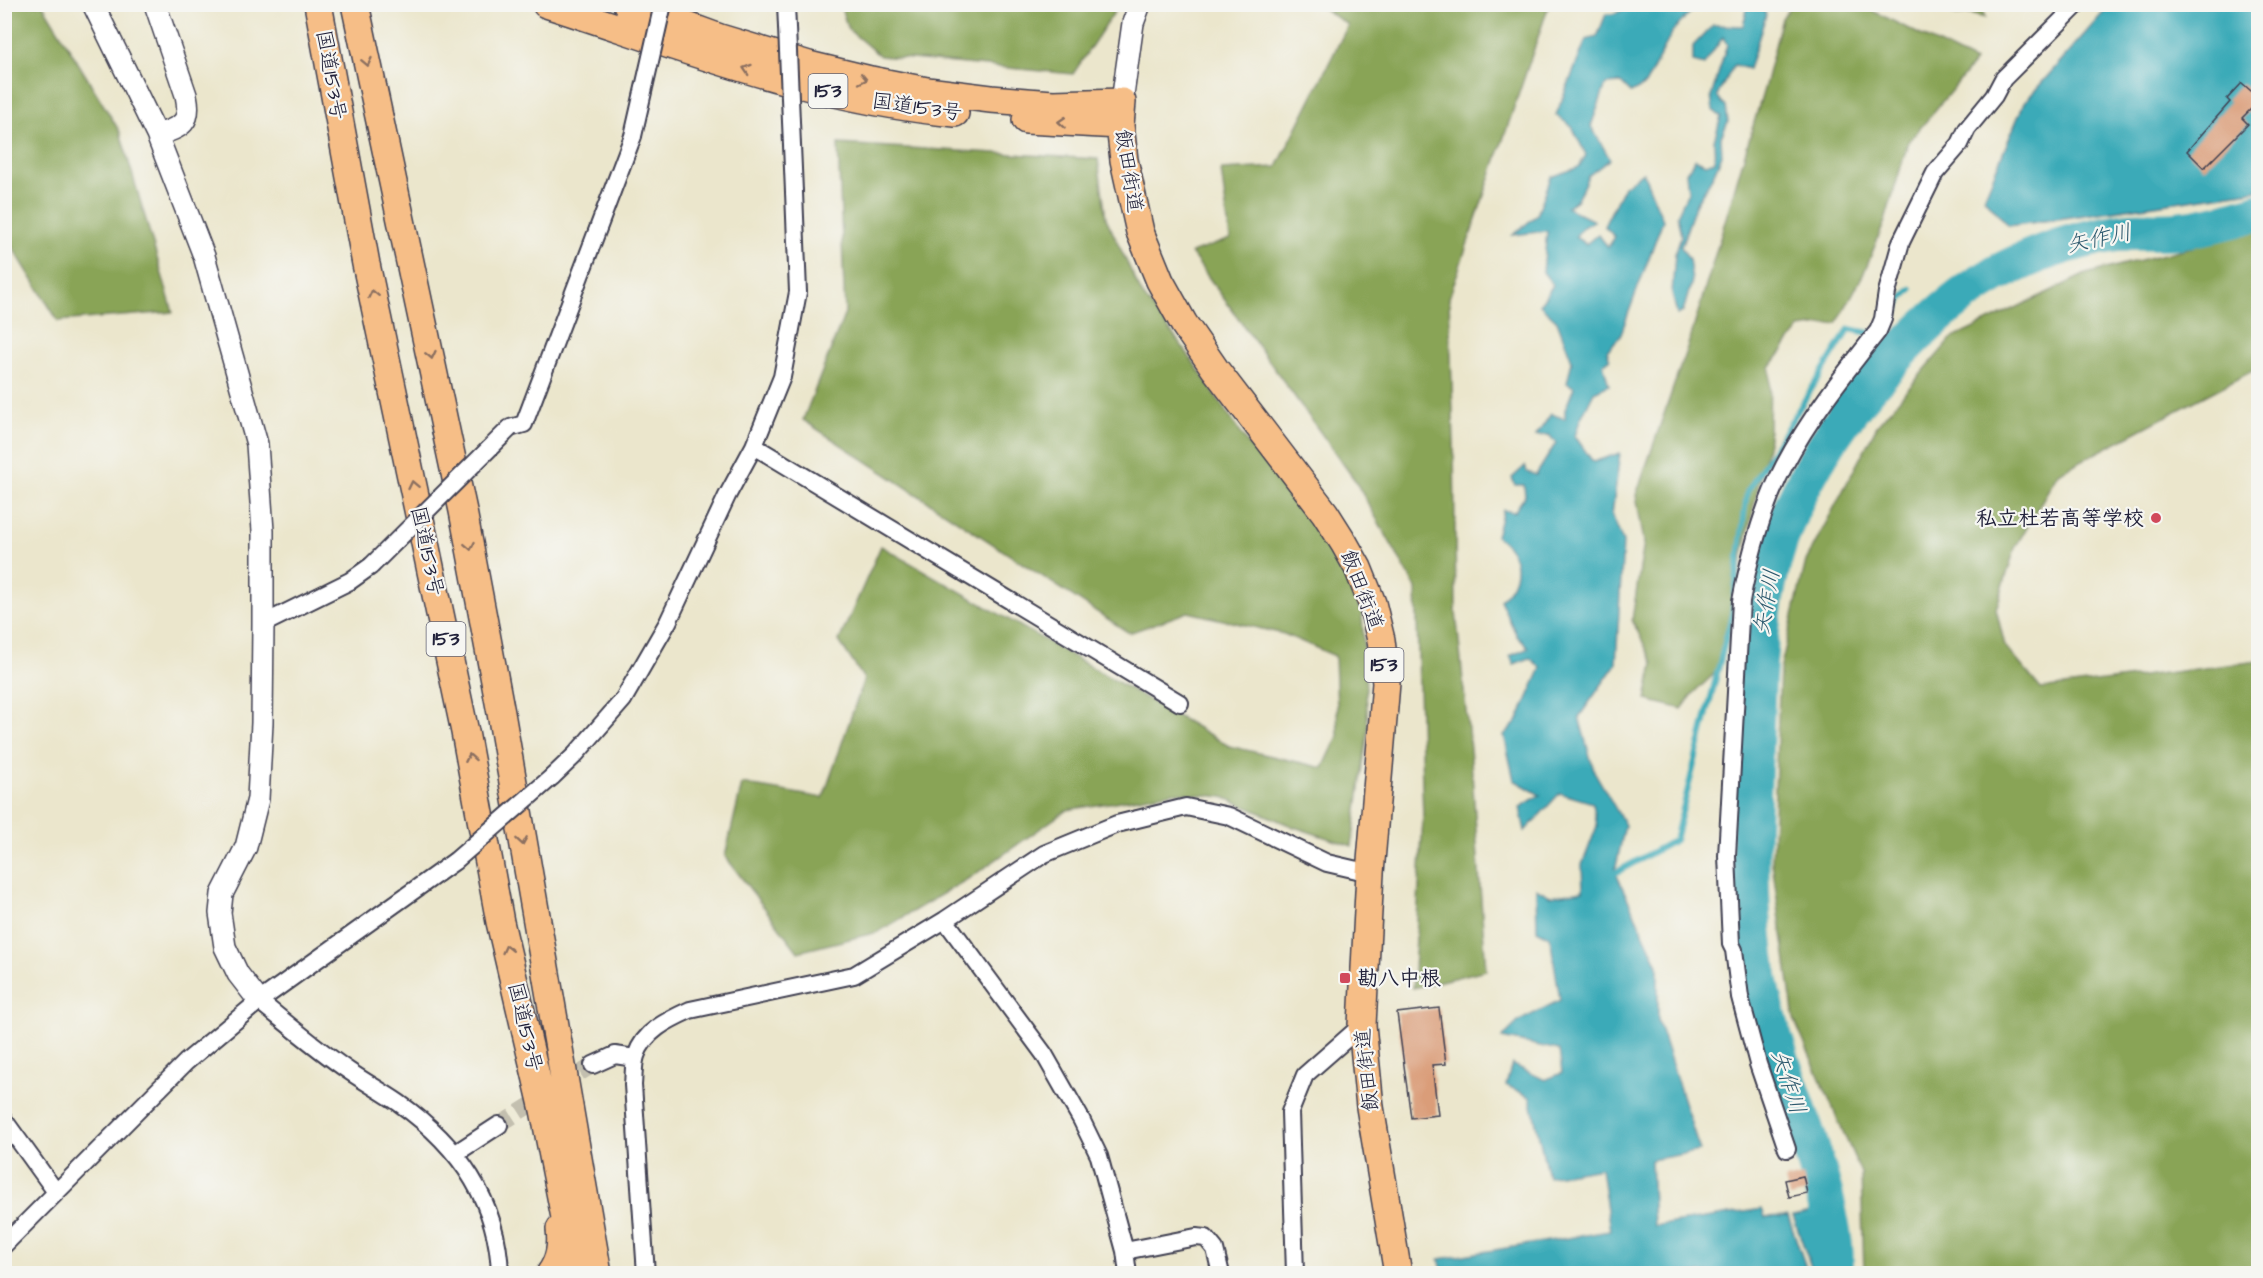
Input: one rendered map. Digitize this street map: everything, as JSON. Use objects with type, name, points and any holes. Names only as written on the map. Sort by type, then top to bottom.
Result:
[{"type":"highway","name":"国道153号","points":[[318,4],[366,264],[463,721],[500,922],[544,1110],[576,1274]]},
{"type":"highway","name":"国道153号","points":[[355,4],[463,511],[501,712],[598,1274]]},
{"type":"highway","name":"国道153号","points":[[546,4],[768,75],[855,98],[950,113],[1044,121],[1121,113]]},
{"type":"highway","name":"国道153号","points":[[627,4],[720,38],[809,65],[871,80],[927,91],[1121,113]]},
{"type":"highway","name":"飯田街道","points":[[1121,113],[1124,160],[1140,232],[1160,281],[1184,324],[1209,360],[1325,513],[1358,568],[1372,603],[1381,640],[1386,683],[1370,873],[1362,1025],[1372,1117],[1398,1274]]},
{"type":"highway","points":[[544,1110],[561,1236],[558,1262],[550,1274]]},
{"type":"street","points":[[93,4],[157,135],[204,256],[257,444],[263,531],[262,723],[258,799],[246,847],[222,894],[220,913],[225,947],[238,974],[259,1001],[320,1051],[429,1126],[456,1153],[478,1188],[489,1215],[500,1274]]},
{"type":"street","points":[[155,4],[189,110],[185,122],[157,135]]},
{"type":"street","points":[[263,624],[351,581],[371,566],[510,428],[524,423],[633,136],[663,4]]},
{"type":"street","points":[[4,1245],[186,1062],[259,1001],[455,861],[575,755],[623,700],[668,622],[727,496],[754,446],[782,377],[798,292],[786,4]]},
{"type":"street","name":"飯田街道","points":[[1121,113],[1133,23],[1140,4]]},
{"type":"street","points":[[1787,1149],[1758,1064],[1740,997],[1734,950],[1731,944],[1727,856],[1741,601],[1749,564],[1762,519],[1784,466],[1817,413],[1878,332],[1884,318],[1887,292],[1900,242],[1935,173],[1960,144],[1967,129],[1994,96],[2003,79],[2078,4]]},
{"type":"street","points":[[754,446],[1180,703]]},
{"type":"street","points":[[646,1274],[633,1085],[635,1058],[642,1042],[670,1020],[690,1011],[854,975],[945,920],[1044,854],[1117,824],[1186,807],[1229,816],[1328,863],[1370,873]]},
{"type":"street","points":[[945,920],[1044,1054],[1081,1119],[1099,1156],[1125,1251],[1128,1274]]},
{"type":"street","points":[[1295,1274],[1290,1112],[1305,1075],[1362,1025]]},
{"type":"street","points":[[593,1065],[615,1055],[635,1058]]},
{"type":"street","points":[[4,1120],[56,1192]]},
{"type":"street","points":[[456,1153],[500,1125]]},
{"type":"street","points":[[1125,1251],[1196,1237],[1206,1238],[1215,1249],[1221,1274]]},
{"type":"green space","points":[[5,4],[43,5],[120,132],[173,312],[58,321],[5,235]]},
{"type":"green space","points":[[840,4],[1119,5],[1073,74],[880,56],[848,29]]},
{"type":"green space","points":[[1318,5],[1549,5],[1449,298],[1456,612],[1471,759],[1486,970],[1413,988],[1423,818],[1416,588],[1354,479],[1191,253],[1230,239],[1221,170],[1277,167],[1348,25]]},
{"type":"green space","points":[[1792,5],[1861,5],[1975,62],[1908,143],[1885,221],[1863,275],[1837,323],[1800,328],[1770,367],[1769,438],[1717,671],[1693,694],[1682,709],[1646,700],[1653,663],[1632,620],[1644,542],[1636,495],[1692,333],[1766,82],[1782,18]]},
{"type":"green space","points":[[1934,5],[1980,5],[1985,18],[1970,14],[1956,15]]},
{"type":"green space","points":[[838,144],[1098,159],[1106,218],[1142,294],[1185,350],[1248,444],[1328,534],[1362,613],[1368,729],[1352,846],[1294,827],[1223,797],[1174,792],[1067,810],[971,877],[878,932],[798,952],[725,856],[742,784],[823,798],[864,679],[839,641],[881,546],[1229,746],[1323,768],[1338,736],[1335,656],[1284,634],[1188,612],[1129,633],[803,420],[845,313]]},
{"type":"green space","points":[[2258,230],[2258,368],[2058,473],[2015,548],[1996,609],[2005,646],[2041,689],[2258,661],[2258,1273],[1864,1273],[1861,1173],[1794,1019],[1772,863],[1780,670],[1806,561],[1878,424],[1951,339],[2086,274]]},
{"type":"water","points":[[1631,5],[1697,5],[1673,31],[1645,85],[1631,93],[1621,83],[1606,84],[1591,126],[1610,159],[1588,176],[1577,200],[1566,207],[1594,221],[1583,227],[1575,237],[1586,244],[1598,234],[1608,247],[1615,237],[1604,226],[1624,186],[1643,172],[1663,220],[1620,336],[1607,351],[1610,360],[1603,364],[1609,385],[1594,392],[1575,436],[1593,462],[1620,453],[1612,515],[1623,542],[1616,664],[1579,717],[1594,771],[1625,825],[1615,871],[1658,965],[1658,1021],[1700,1151],[1651,1160],[1654,1226],[1762,1209],[1765,1217],[1788,1216],[1808,1273],[1443,1273],[1439,1259],[1610,1231],[1601,1168],[1548,1177],[1530,1097],[1506,1085],[1512,1064],[1545,1080],[1562,1073],[1559,1050],[1502,1038],[1519,1021],[1560,1000],[1550,937],[1537,930],[1536,888],[1550,896],[1583,891],[1582,865],[1597,826],[1593,803],[1560,793],[1525,831],[1520,807],[1540,795],[1514,780],[1504,735],[1517,722],[1541,668],[1530,658],[1514,664],[1510,656],[1529,648],[1517,636],[1500,600],[1513,584],[1516,567],[1510,551],[1496,536],[1503,510],[1514,512],[1525,496],[1524,485],[1515,485],[1512,478],[1525,466],[1527,472],[1536,475],[1556,443],[1549,435],[1536,436],[1551,414],[1565,419],[1565,410],[1574,387],[1567,383],[1572,361],[1557,321],[1540,305],[1553,285],[1543,272],[1547,231],[1513,235],[1537,215],[1551,177],[1579,167],[1586,155],[1572,127],[1556,115],[1586,40],[1597,37],[1606,14],[1613,14]]},
{"type":"water","points":[[1748,5],[1763,5],[1766,15],[1749,69],[1734,65],[1717,96],[1726,107],[1728,122],[1721,137],[1722,155],[1712,178],[1696,203],[1681,247],[1689,259],[1692,281],[1683,312],[1677,315],[1672,293],[1675,254],[1681,236],[1677,215],[1688,192],[1686,173],[1695,159],[1705,164],[1715,161],[1714,141],[1721,117],[1713,110],[1711,97],[1727,45],[1723,37],[1704,65],[1693,62],[1693,46],[1713,25],[1743,26]]},
{"type":"water","points":[[2110,5],[2258,5],[2258,190],[2009,226],[1984,198],[2024,103]]},
{"type":"water","points":[[1841,1205],[1845,1223],[1837,1273],[1813,1273],[1793,1216]]},
{"type":"building","points":[[2242,83],[2259,98],[2259,101],[2242,118],[2248,124],[2204,168],[2187,151],[2230,102],[2227,99]]},
{"type":"building","points":[[1439,1008],[1446,1064],[1432,1065],[1438,1115],[1411,1118],[1397,1013]]},
{"type":"building","points":[[1803,1176],[1807,1193],[1789,1197],[1785,1180]]},
{"type":"waterway","name":"矢作川","points":[[1834,1274],[1832,1231],[1820,1177],[1766,1010],[1756,955],[1751,902],[1750,849],[1758,662],[1765,598],[1782,533],[1795,502],[1827,443],[1867,389],[1931,322],[1977,286],[2025,260],[2080,241],[2130,231],[2171,231],[2198,227],[2258,212]]},
{"type":"waterway","points":[[1886,332],[1902,299],[1911,289]]},
{"type":"waterway","points":[[1609,873],[1615,873],[1675,840],[1732,614],[1747,492],[1849,329],[1875,334]]},
{"type":"tunnel","points":[[499,1125],[593,1065]]},
{"type":"place","name":"私立杜若高等学校","points":[[2156,518]]},
{"type":"place","name":"勘八中根","points":[[1345,978]]}]
